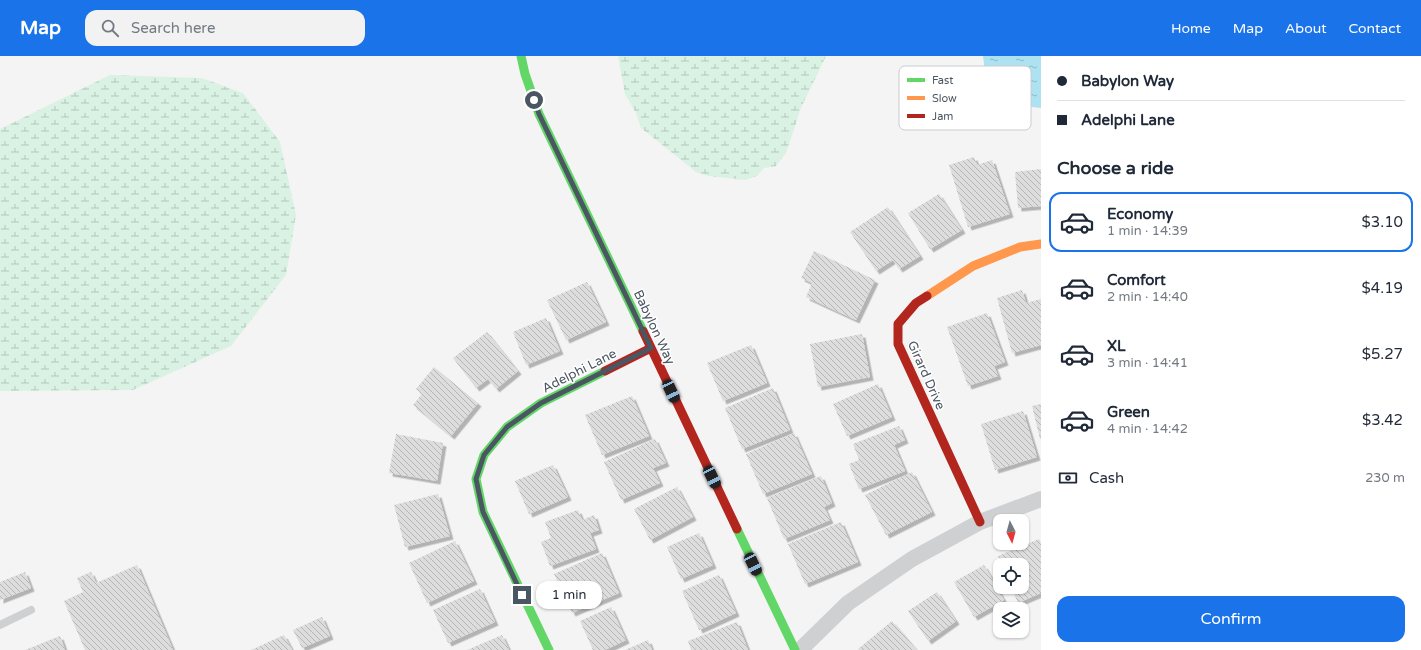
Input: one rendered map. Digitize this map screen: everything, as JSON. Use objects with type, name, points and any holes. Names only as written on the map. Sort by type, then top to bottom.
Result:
[{"type":"street","name":"Babylon Way","points":[[521,56],[524,74],[539,114],[795,650]]},
{"type":"street","name":"Girard Drive","points":[[980,522],[898,344],[898,324],[916,304],[973,266],[1020,247],[1041,244]]},
{"type":"street","name":"Adelphi Lane","points":[[549,650],[483,512],[476,479],[484,455],[507,427],[541,403],[651,348]]},
{"type":"street","points":[[800,650],[848,603],[912,560],[980,522],[1041,498]]},
{"type":"lane","points":[[0,625],[31,610]]},
{"type":"green space","points":[[618,56],[826,56],[801,108],[786,153],[776,166],[764,168],[757,176],[745,180],[708,176],[696,172],[641,128],[636,113],[625,94]]},
{"type":"green space","points":[[110,75],[202,78],[243,93],[280,142],[296,215],[286,275],[231,346],[133,390],[0,391],[0,129]]},
{"type":"water","points":[[983,56],[1041,56],[1041,108],[1031,107],[1031,66],[984,66]]},
{"type":"building","points":[[974,157],[977,165],[992,160],[1010,214],[968,227],[949,165]]},
{"type":"building","points":[[1041,169],[1041,206],[1018,208],[1015,172]]},
{"type":"building","points":[[939,194],[962,230],[930,249],[908,213]]},
{"type":"building","points":[[888,207],[920,256],[899,269],[893,260],[876,271],[850,232]]},
{"type":"building","points":[[814,251],[875,280],[856,320],[806,297],[812,283],[801,278]]},
{"type":"building","points":[[587,282],[606,322],[566,340],[547,300]]},
{"type":"building","points":[[1022,290],[1026,303],[1041,299],[1041,345],[1012,353],[997,298]]},
{"type":"building","points":[[987,313],[1005,362],[994,366],[998,376],[968,386],[947,327]]},
{"type":"building","points":[[546,318],[560,351],[526,365],[513,332]]},
{"type":"building","points":[[487,332],[518,371],[496,389],[488,379],[476,388],[453,358]]},
{"type":"building","points":[[862,334],[870,377],[818,387],[810,344]]},
{"type":"building","points":[[751,345],[767,383],[723,401],[707,363]]},
{"type":"building","points":[[434,367],[478,403],[451,436],[413,405],[422,394],[416,389]]},
{"type":"building","points":[[878,384],[892,417],[847,436],[833,404]]},
{"type":"building","points":[[773,388],[790,430],[742,449],[725,408]]},
{"type":"building","points":[[632,396],[649,436],[602,455],[585,415]]},
{"type":"building","points":[[1041,404],[1041,439],[1040,439],[1032,406]]},
{"type":"building","points":[[1023,411],[1037,457],[995,470],[981,424]]},
{"type":"building","points":[[899,426],[905,440],[894,445],[905,471],[859,489],[849,464],[859,460],[853,444]]},
{"type":"building","points":[[794,433],[812,474],[763,494],[746,454]]},
{"type":"building","points":[[396,434],[443,443],[437,481],[389,473]]},
{"type":"building","points":[[655,439],[666,463],[653,468],[660,483],[621,500],[604,462]]},
{"type":"building","points":[[553,465],[568,497],[529,514],[515,481]]},
{"type":"building","points":[[912,472],[932,512],[886,535],[865,495]]},
{"type":"building","points":[[821,476],[832,503],[824,507],[830,520],[784,539],[767,498]]},
{"type":"building","points":[[677,487],[693,517],[650,540],[634,509]]},
{"type":"building","points":[[438,494],[450,536],[405,547],[394,505]]},
{"type":"building","points":[[578,510],[582,520],[594,515],[599,530],[590,533],[596,549],[550,566],[541,542],[551,538],[545,522]]},
{"type":"building","points":[[841,522],[858,562],[805,584],[788,544]]},
{"type":"building","points":[[699,533],[713,565],[681,579],[667,547]]},
{"type":"building","points":[[1039,539],[1041,543],[1041,593],[1018,602],[1014,594],[1029,594],[1029,558],[999,558],[998,556],[1012,550],[1029,550],[1029,543]]},
{"type":"building","points":[[455,541],[474,581],[427,603],[409,563]]},
{"type":"building","points":[[602,553],[619,593],[572,613],[554,574]]},
{"type":"building","points":[[137,565],[173,650],[85,650],[64,601],[83,592],[77,578],[91,572],[96,583]]},
{"type":"building","points":[[984,565],[993,581],[993,594],[1001,594],[1004,600],[1000,602],[993,602],[993,606],[974,617],[954,582]]},
{"type":"building","points":[[25,572],[31,588],[0,600],[0,582]]},
{"type":"building","points":[[719,575],[736,613],[699,630],[682,591]]},
{"type":"building","points":[[480,589],[495,622],[448,643],[433,610]]},
{"type":"building","points":[[937,592],[956,621],[928,641],[908,611]]},
{"type":"building","points":[[611,607],[626,640],[605,650],[593,650],[580,621]]},
{"type":"building","points":[[322,617],[330,636],[302,648],[293,630]]},
{"type":"building","points":[[892,621],[917,650],[858,649]]},
{"type":"building","points":[[737,622],[748,650],[691,650],[688,641]]},
{"type":"building","points":[[284,635],[292,650],[251,650]]},
{"type":"building","points":[[502,635],[509,650],[467,650]]},
{"type":"building","points":[[60,636],[65,650],[25,650]]},
{"type":"building","points":[[648,640],[652,650],[625,650]]},
{"type":"traffic: fast","points":[[521,56],[525,74],[539,114],[643,331]]},
{"type":"traffic: fast","points":[[549,650],[483,512],[476,479],[484,455],[507,427],[541,403],[605,371]]},
{"type":"traffic: fast","points":[[737,529],[795,650]]},
{"type":"traffic: slow","points":[[927,296],[973,266],[1020,247],[1041,244]]},
{"type":"traffic: jam","points":[[927,296],[916,303],[898,324],[898,344],[980,522]]},
{"type":"traffic: jam","points":[[643,331],[737,529]]},
{"type":"traffic: jam","points":[[605,371],[651,348]]},
{"type":"route","points":[[522,595],[483,512],[476,479],[484,455],[507,427],[541,403],[651,348],[539,114],[534,100]]}]
